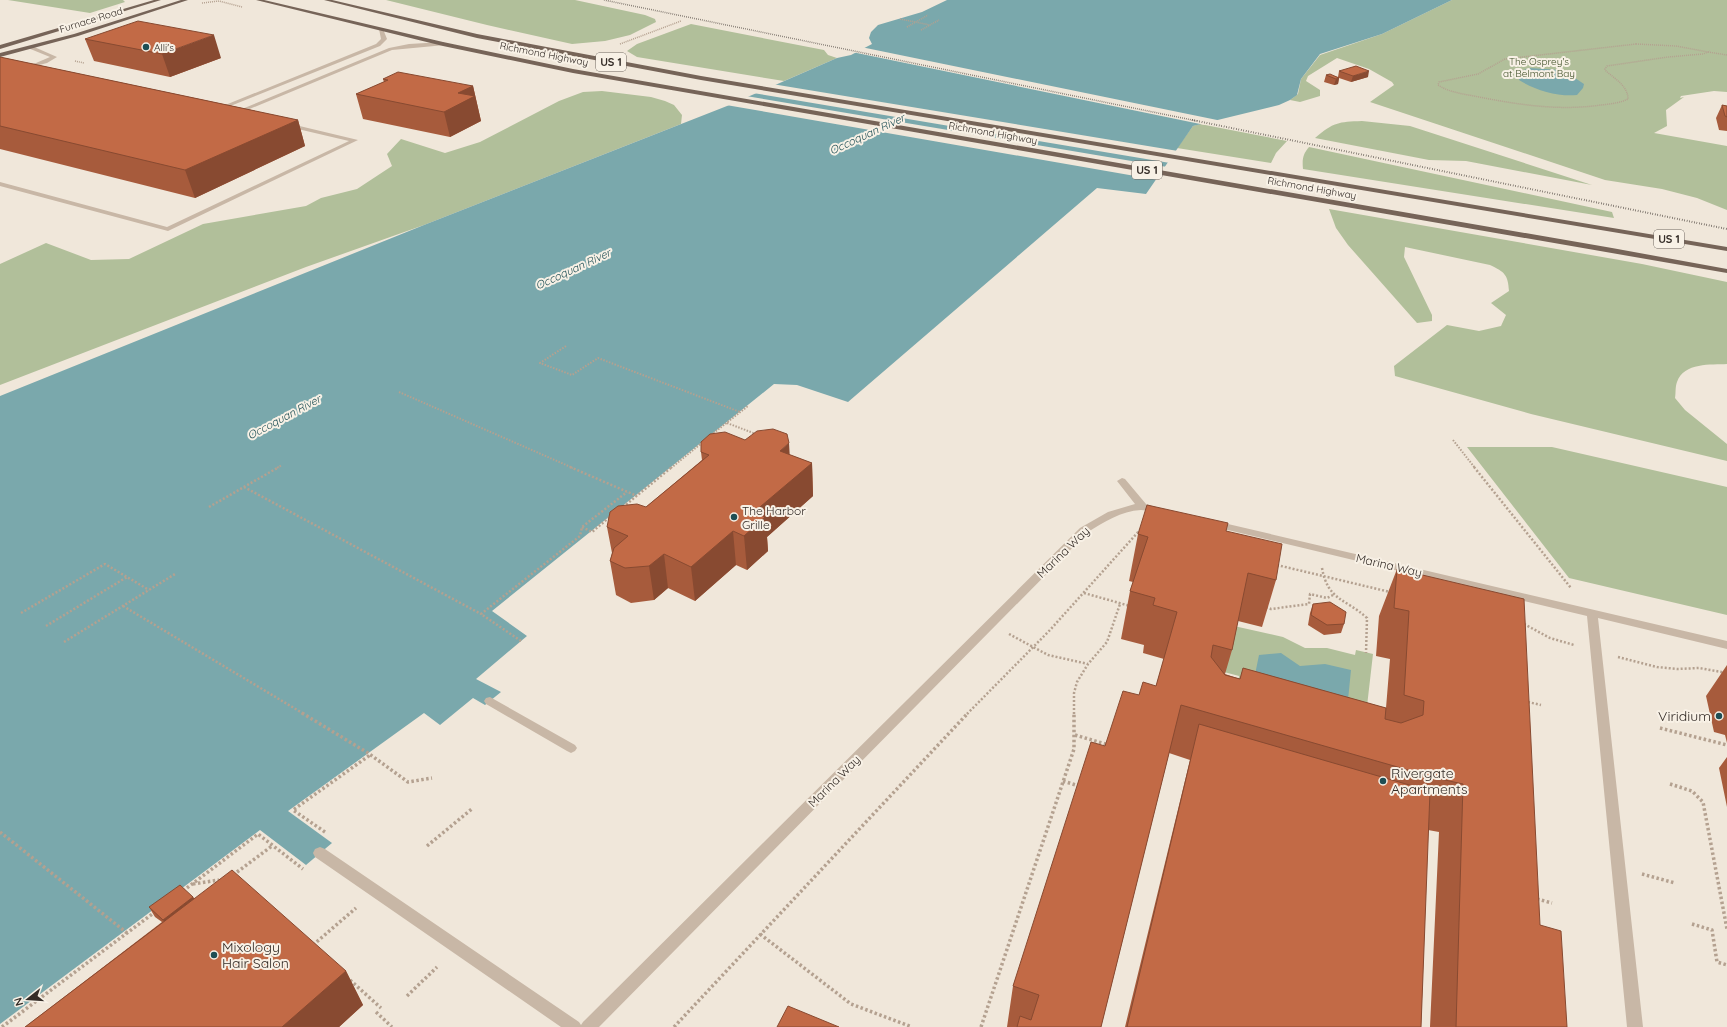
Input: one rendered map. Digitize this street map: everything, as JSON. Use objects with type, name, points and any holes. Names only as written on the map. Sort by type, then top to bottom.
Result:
[{"type":"main road","name":"Furnace Road","points":[[0,47],[159,0]]},
{"type":"main road","name":"Furnace Road","points":[[0,55],[110,24],[186,0]]},
{"type":"main road","name":"Richmond Highway","points":[[258,0],[443,44],[553,67],[1727,271]]},
{"type":"main road","name":"Richmond Highway","points":[[326,0],[484,38],[701,78],[1727,249]]},
{"type":"street","points":[[216,110],[378,45],[384,39],[381,29]]},
{"type":"street","points":[[233,114],[391,49],[409,46],[443,44]]},
{"type":"street","points":[[0,73],[20,67],[46,63],[54,59],[54,57],[50,54],[30,47]]},
{"type":"street","points":[[20,67],[36,71]]},
{"type":"street","points":[[209,108],[248,117]]},
{"type":"street","points":[[0,184],[168,229],[355,140],[279,124]]},
{"type":"street","points":[[1122,481],[1143,507]]},
{"type":"street","name":"Marina Way","points":[[588,1027],[1084,530],[1103,517],[1127,509],[1143,507],[1174,514]]},
{"type":"street","name":"Marina Way","points":[[1204,522],[1727,645]]},
{"type":"street","points":[[1592,613],[1636,1027]]},
{"type":"street","points":[[490,701],[571,748]]},
{"type":"street","points":[[322,854],[574,1027]]},
{"type":"path","points":[[197,5],[208,1],[247,8]]},
{"type":"path","points":[[907,27],[928,15]]},
{"type":"path","points":[[900,19],[930,25]]},
{"type":"path","points":[[921,30],[939,20]]},
{"type":"path","points":[[620,44],[681,21]]},
{"type":"path","points":[[1710,52],[1607,66],[1605,69],[1606,71],[1626,89],[1628,99],[1619,102],[1582,108],[1554,109],[1524,106],[1454,91],[1438,85],[1439,82],[1482,73],[1500,60],[1548,55],[1572,50],[1642,44],[1676,46],[1710,52],[1727,55]]},
{"type":"path","points":[[75,61],[84,63]]},
{"type":"path","points":[[566,346],[540,363],[572,375],[598,358],[740,412]]},
{"type":"path","points":[[399,392],[637,496]]},
{"type":"path","points":[[620,509],[748,406]]},
{"type":"path","points":[[726,423],[760,437]]},
{"type":"path","points":[[1453,440],[1592,613]]},
{"type":"path","points":[[209,507],[282,465]]},
{"type":"path","points":[[244,487],[481,614],[521,641]]},
{"type":"path","points":[[481,614],[580,536],[582,527],[627,492]]},
{"type":"path","points":[[582,527],[592,532],[614,514]]},
{"type":"path","points":[[674,1027],[988,693],[1034,648],[1141,530],[1146,530]]},
{"type":"path","points":[[1320,549],[1322,576],[1326,588],[1333,595],[1367,618],[1366,653]]},
{"type":"path","points":[[1269,563],[1391,592]]},
{"type":"path","points":[[21,613],[105,564],[149,590]]},
{"type":"path","points":[[64,642],[175,574]]},
{"type":"path","points":[[46,626],[127,577]]},
{"type":"path","points":[[1084,593],[1131,607]]},
{"type":"path","points":[[1265,607],[1271,609],[1308,604],[1310,594],[1327,598],[1333,595]]},
{"type":"path","points":[[981,1027],[1074,749],[1074,693],[1077,682],[1088,664],[1107,642],[1120,604]]},
{"type":"path","points":[[124,606],[370,755],[408,782],[432,778]]},
{"type":"path","points":[[1520,623],[1536,629],[1550,638],[1571,644]]},
{"type":"path","points":[[1025,643],[1052,656],[1088,664]]},
{"type":"path","points":[[1619,657],[1657,667],[1677,669],[1699,668],[1727,672]]},
{"type":"path","points":[[1522,700],[1541,705]]},
{"type":"path","points":[[1660,728],[1727,745]]},
{"type":"path","points":[[1075,735],[1111,745]]},
{"type":"path","points":[[180,893],[258,834],[305,871],[322,854],[339,842],[293,810],[370,755]]},
{"type":"path","points":[[1063,782],[1083,787]]},
{"type":"path","points":[[1670,784],[1692,792],[1703,802],[1727,929]]},
{"type":"path","points":[[427,846],[473,808]]},
{"type":"path","points":[[0,832],[125,932]]},
{"type":"path","points":[[192,884],[226,880],[272,846]]},
{"type":"path","points":[[1619,867],[1674,883]]},
{"type":"path","points":[[1530,896],[1552,903]]},
{"type":"path","points":[[316,951],[311,946],[356,908]]},
{"type":"path","points":[[2,1027],[125,932],[156,911]]},
{"type":"path","points":[[1692,924],[1712,930],[1717,962],[1727,965]]},
{"type":"path","points":[[760,934],[850,1004],[912,1027]]},
{"type":"path","points":[[407,996],[437,967]]},
{"type":"path","points":[[346,977],[381,1008]]},
{"type":"path","points":[[376,1012],[392,1027]]},
{"type":"green space","points":[[8,0],[123,0],[125,2],[90,13]]},
{"type":"green space","points":[[386,0],[575,0],[645,15],[655,19],[656,22],[630,35],[605,41],[572,44]]},
{"type":"green space","name":"The Osprey's at Belmont Bay","points":[[1452,0],[1727,0],[1727,92],[1714,91],[1681,96],[1680,98],[1684,97],[1666,110],[1667,126],[1654,133],[1727,146],[1727,210],[1697,198],[1662,189],[1605,180],[1370,102],[1394,85],[1392,82],[1369,69],[1337,58],[1308,76],[1306,81],[1320,90],[1320,96],[1300,102],[1290,100],[1298,94],[1301,79],[1320,55],[1382,34]]},
{"type":"green space","points":[[691,24],[824,50],[828,55],[837,58],[784,81],[637,57],[627,51],[637,44]]},
{"type":"green space","points":[[602,91],[651,97],[665,101],[674,105],[682,115],[681,124],[424,225],[306,267],[0,385],[0,264],[46,243],[91,260],[129,259],[203,224],[306,206],[321,198],[357,189],[392,166],[387,154],[401,139],[445,153],[480,142],[559,101],[583,92]]},
{"type":"green space","points":[[1362,121],[1410,126],[1592,185],[1466,161],[1429,160],[1315,138],[1337,124]]},
{"type":"green space","points":[[1200,124],[1287,141],[1276,153],[1271,163],[1177,148],[1193,126]]},
{"type":"green space","points":[[1309,147],[1612,212],[1614,218],[1303,169],[1303,157]]},
{"type":"green space","points":[[1329,209],[1642,264],[1727,282],[1727,364],[1699,366],[1686,371],[1677,382],[1675,398],[1685,410],[1727,444],[1727,461],[1531,414],[1395,376],[1394,366],[1447,325],[1479,331],[1501,326],[1506,315],[1491,303],[1509,291],[1507,278],[1502,272],[1490,265],[1405,247],[1404,257],[1432,315],[1432,321],[1417,323],[1348,245],[1336,228]]},
{"type":"green space","points":[[1467,447],[1552,447],[1727,487],[1727,615],[1569,578]]},
{"type":"green space","points":[[1234,626],[1283,637],[1305,648],[1327,648],[1355,655],[1356,650],[1373,654],[1363,741],[1238,685],[1239,676],[1224,672]]},
{"type":"water","name":"Occoquan River","points":[[947,0],[1452,0],[1382,34],[1320,54],[1301,79],[1297,95],[1290,100],[1279,105],[1193,126],[1146,194],[1097,188],[848,402],[797,385],[774,384],[492,611],[527,636],[476,679],[501,692],[485,705],[473,698],[440,725],[424,713],[288,811],[332,843],[306,865],[260,830],[0,1024],[0,396],[424,225],[727,106],[837,58],[851,55],[872,44],[869,38],[871,32],[878,25],[922,12]]},
{"type":"water","points":[[1529,68],[1560,70],[1584,84],[1583,88],[1577,95],[1562,95],[1539,90],[1519,80],[1521,71]]},
{"type":"water","points":[[1281,653],[1300,666],[1325,664],[1351,670],[1346,720],[1251,694],[1259,655]]},
{"type":"pier","points":[[861,47],[1222,121],[1205,125],[852,52]]},
{"type":"pier","points":[[772,84],[1178,151],[1170,163],[753,93]]},
{"type":"pier","points":[[746,96],[1167,167],[1158,180],[726,105]]},
{"type":"building","points":[[138,21],[214,35],[162,54],[85,39]]},
{"type":"building","points":[[0,57],[298,120],[185,170],[0,126]]},
{"type":"building","points":[[1356,66],[1369,71],[1353,76],[1339,71]]},
{"type":"building","points":[[398,72],[473,86],[458,93],[475,96],[444,112],[356,94],[388,80],[383,79]]},
{"type":"building","points":[[1330,74],[1339,78],[1336,79],[1326,75]]},
{"type":"building","points":[[1722,105],[1727,106],[1727,117],[1725,116]]},
{"type":"building","points":[[773,429],[787,434],[789,443],[780,451],[812,463],[754,512],[765,517],[744,536],[733,531],[691,567],[664,554],[649,566],[625,568],[610,561],[614,548],[628,536],[607,527],[610,512],[618,506],[637,504],[646,507],[709,455],[701,452],[701,442],[710,434],[725,432],[745,440],[757,431]]},
{"type":"building","name":"Rivergate Apartments","points":[[1147,505],[1228,523],[1226,531],[1282,544],[1276,580],[1248,573],[1232,650],[1213,645],[1211,657],[1225,675],[1240,679],[1243,668],[1386,708],[1385,719],[1401,723],[1423,715],[1424,701],[1404,695],[1409,611],[1394,608],[1397,569],[1524,599],[1540,925],[1561,931],[1567,1027],[1456,1027],[1463,784],[1436,778],[1181,705],[1101,1027],[1017,1027],[1020,1016],[1031,1020],[1039,995],[1013,986],[1091,742],[1105,746],[1123,691],[1139,695],[1143,682],[1156,686],[1177,612],[1153,605],[1155,598],[1130,591],[1148,537],[1138,534]]},
{"type":"building","points":[[1330,602],[1346,612],[1344,624],[1327,625],[1311,615],[1313,604]]},
{"type":"building","points":[[1199,724],[1430,791],[1421,1027],[1127,1027]]},
{"type":"building","points":[[232,870],[346,971],[282,1027],[25,1027]]},
{"type":"building","points":[[180,885],[193,897],[163,920],[149,907]]},
{"type":"building","points":[[788,1006],[839,1027],[777,1027]]},
{"type":"railway","points":[[604,0],[1197,121]]},
{"type":"railway","points":[[1192,120],[1727,229]]},
{"type":"place","name":"Alli's","points":[[146,47]]},
{"type":"place","name":"The Harbor Grille","points":[[734,517]]},
{"type":"place","name":"Viridium","points":[[1719,716]]},
{"type":"place","name":"Rivergate Apartments","points":[[1383,781]]},
{"type":"place","name":"Mixology Hair Salon","points":[[214,955]]}]
